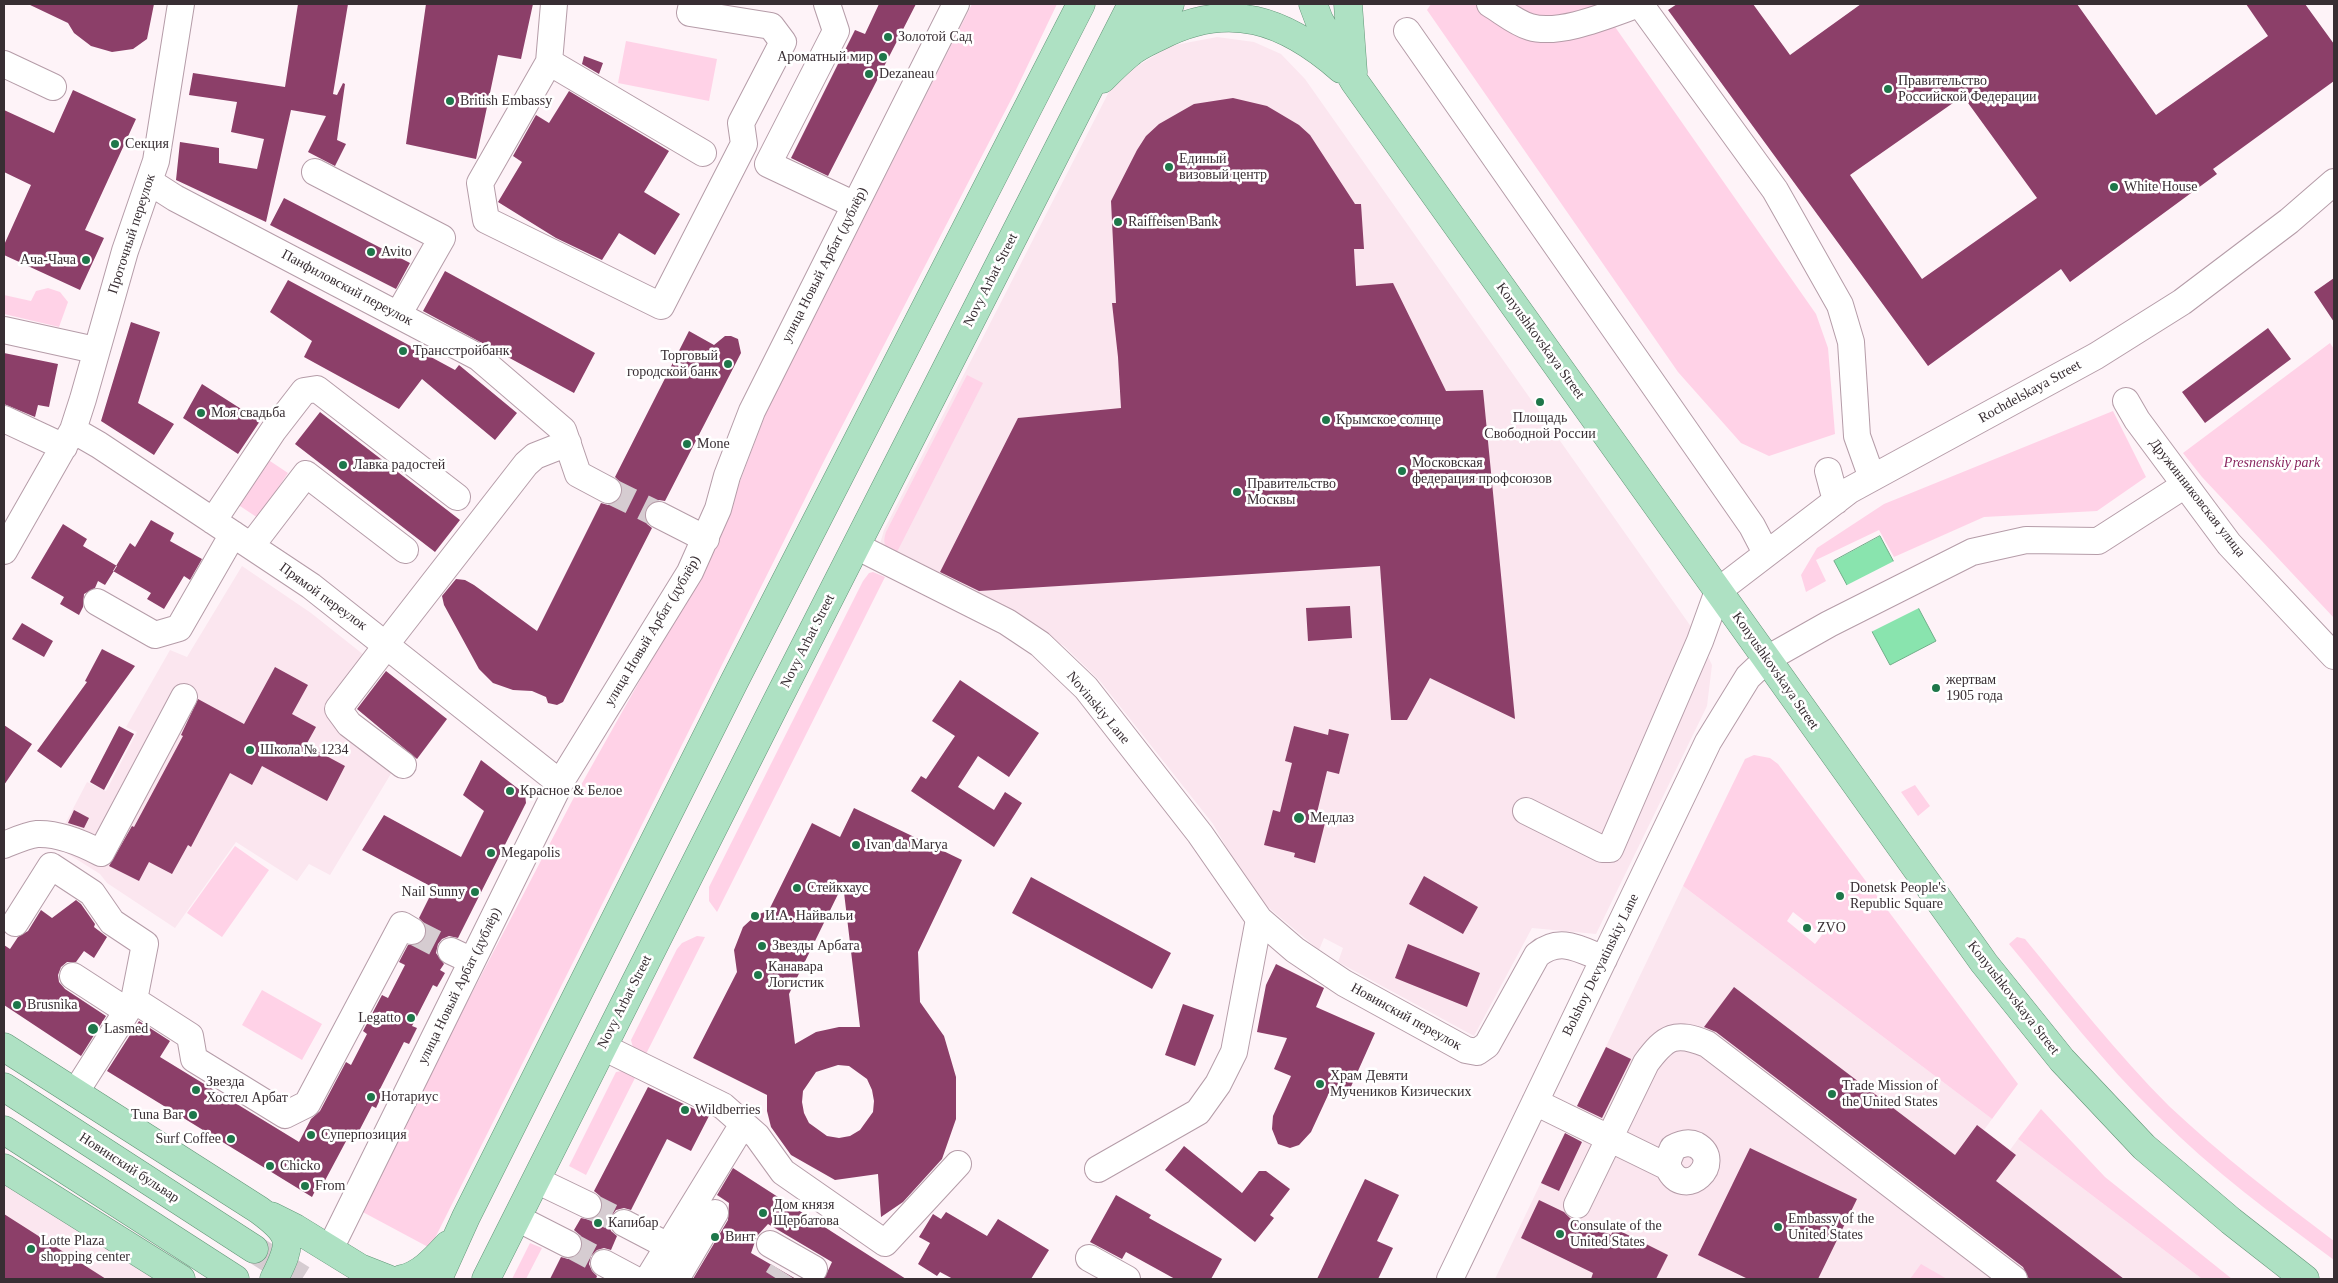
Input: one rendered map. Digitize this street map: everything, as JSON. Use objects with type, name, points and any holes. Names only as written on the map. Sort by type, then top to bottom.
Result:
[{"type":"main road","name":"Novy Arbat Street","points":[[488,1275],[1132,4]]},
{"type":"main road","points":[[1107,53],[1170,4]]},
{"type":"main road","name":"Konyushkovskaya Street","points":[[1313,4],[1319,20],[1354,81],[1984,962],[2062,1060],[2144,1147],[2231,1221],[2305,1279]]},
{"type":"main road","points":[[1348,4],[1354,81]]},
{"type":"main road","points":[[438,1279],[466,1217],[734,682],[1075,10]]},
{"type":"main road","points":[[1088,92],[1131,52],[1181,24],[1207,17],[1239,17],[1268,23],[1318,49],[1354,81]]},
{"type":"main road","points":[[4,1047],[259,1210],[280,1226],[286,1238],[285,1255],[274,1279]]},
{"type":"main road","name":"Новинский бульвар","points":[[4,1087],[254,1249]]},
{"type":"main road","points":[[4,1130],[235,1279]]},
{"type":"main road","points":[[4,1168],[180,1279]]},
{"type":"main road","points":[[259,1210],[330,1248],[360,1268],[388,1279]]},
{"type":"main road","points":[[402,1279],[430,1264],[447,1245],[466,1217]]},
{"type":"street","name":"Проточный переулок","points":[[4,551],[11,521],[69,439],[125,251],[156,161],[181,4]]},
{"type":"street","points":[[554,4],[548,62],[480,183],[486,220],[661,306],[744,144],[741,123],[782,42],[771,26],[690,13],[692,4]]},
{"type":"street","points":[[827,4],[836,31],[768,164],[855,205]]},
{"type":"street","name":"улица Новый Арбат (дублёр)","points":[[330,1248],[462,956],[560,783],[690,572],[706,539],[752,410],[956,4]]},
{"type":"street","points":[[1490,4],[1530,27],[1559,28],[1588,22],[1639,4],[1775,190],[1840,305],[1851,342],[1857,436],[1872,478]]},
{"type":"street","points":[[1408,31],[1752,526],[1766,554]]},
{"type":"street","points":[[548,62],[703,153]]},
{"type":"street","points":[[4,64],[53,87]]},
{"type":"street","points":[[315,172],[442,238],[398,315]]},
{"type":"street","name":"Панфиловский переулок","points":[[150,182],[176,198],[478,357],[563,430],[578,474],[608,490]]},
{"type":"street","name":"Rochdelskaya Street","points":[[1718,590],[1843,496],[1872,478],[2096,356],[2182,302],[2289,221],[2334,182]]},
{"type":"street","points":[[4,330],[95,350]]},
{"type":"street","points":[[97,602],[155,635],[179,628],[232,534],[273,431],[304,391],[317,389],[457,497]]},
{"type":"street","name":"Дружинниковская улица","points":[[2126,401],[2229,544],[2334,656]]},
{"type":"street","name":"Прямой переулок","points":[[4,419],[69,439],[232,534],[311,586],[560,783]]},
{"type":"street","points":[[403,765],[349,724],[338,710],[386,644],[526,464],[536,456],[568,443]]},
{"type":"street","points":[[1828,471],[1843,496]]},
{"type":"street","points":[[232,534],[306,474],[405,550]]},
{"type":"street","name":"Bolshoy Devyatinskiy Lane","points":[[1450,1279],[1708,742],[1748,678],[1767,659],[1829,624],[1972,552],[2026,540],[2098,541],[2185,485]]},
{"type":"street","points":[[658,515],[706,539]]},
{"type":"street","name":"Novinskiy Lane","points":[[856,546],[1007,622],[1040,644],[1086,688],[1200,834],[1259,919]]},
{"type":"street","points":[[1526,811],[1602,849],[1610,849],[1700,641],[1718,590]]},
{"type":"street","points":[[4,845],[36,834],[59,837],[83,844],[101,853],[184,698]]},
{"type":"street","points":[[15,922],[51,866],[92,893],[112,922],[145,944],[130,1005],[75,1093]]},
{"type":"street","points":[[1098,1170],[1198,1112],[1218,1084],[1234,1052],[1259,919]]},
{"type":"street","name":"Новинский переулок","points":[[1259,919],[1295,950],[1344,983],[1471,1052],[1484,1049],[1487,1045],[1537,955],[1548,946],[1562,945],[1604,959]]},
{"type":"street","points":[[73,976],[190,1036],[194,1058],[285,1115],[307,1104],[402,926],[412,931]]},
{"type":"street","points":[[1577,1205],[1646,1063],[1658,1047],[1672,1037],[1689,1037],[1708,1044],[2014,1279]]},
{"type":"street","points":[[603,1047],[723,1106],[757,1136],[783,1172],[884,1243],[958,1164]]},
{"type":"street","points":[[1535,1102],[1668,1167]]},
{"type":"street","points":[[648,1279],[743,1124]]},
{"type":"street","points":[[536,1180],[588,1205]]},
{"type":"street","points":[[676,1279],[715,1213]]},
{"type":"street","points":[[517,1218],[568,1244]]},
{"type":"street","points":[[624,1223],[668,1246]]},
{"type":"street","points":[[781,1257],[814,1269]]},
{"type":"street","points":[[1089,1258],[1128,1279]]},
{"type":"street","points":[[604,1263],[634,1279]]},
{"type":"shaded area","points":[[1217,37],[1254,42],[1281,54],[1305,79],[1699,638],[1712,665],[1707,706],[1596,934],[1532,928],[1474,1036],[1338,962],[1343,948],[1324,938],[1319,950],[1263,903],[1235,862],[1213,824],[1100,681],[1064,646],[1010,614],[880,544],[884,530],[1115,80],[1170,46]]},
{"type":"shaded area","points":[[1880,536],[1936,641],[1890,665],[1834,561]]},
{"type":"shaded area","name":"Школа № 1234","points":[[242,566],[311,613],[369,659],[331,709],[395,767],[330,875],[309,864],[297,881],[236,842],[175,928],[107,883],[100,874],[54,845],[87,782],[106,791],[137,732],[126,727],[170,650],[187,657]]},
{"type":"shaded area","points":[[1683,886],[1992,1119],[1984,1130],[2010,1150],[2018,1139],[2202,1279],[1495,1279],[1564,1134],[1582,1143],[1594,1118],[1576,1109]]},
{"type":"shaded area","points":[[4,1179],[160,1279],[4,1279]]},
{"type":"green space","points":[[972,4],[1057,4],[1014,94],[825,459],[430,1248],[359,1210],[572,801],[716,545],[765,415]]},
{"type":"green space","points":[[1431,4],[1599,4],[1816,314],[1828,348],[1835,434],[1769,456],[1741,443],[1678,372],[1427,10]]},
{"type":"green space","points":[[626,41],[717,59],[709,101],[618,83]]},
{"type":"green space","points":[[48,288],[60,292],[68,302],[59,327],[4,314],[4,295],[31,301],[36,291]]},
{"type":"green space","name":"Presnenskiy park","points":[[2330,343],[2334,349],[2334,618],[2202,477],[2183,453]]},
{"type":"green space","points":[[967,375],[983,383],[896,554],[885,545],[886,532]]},
{"type":"green space","points":[[2113,411],[2146,477],[2097,511],[1984,517],[1894,557],[1879,530],[1816,560],[1826,581],[1806,592],[1801,575],[1817,548],[1884,504]]},
{"type":"green space","points":[[267,459],[288,473],[258,518],[237,504]]},
{"type":"green space","points":[[873,572],[885,577],[717,912],[709,901],[709,887],[863,581],[869,573]]},
{"type":"green space","points":[[1754,755],[1770,758],[1778,764],[2018,1084],[1992,1119],[1683,886],[1745,759]],"holes":[[[1793,912],[1822,935],[1815,944],[1787,921]]]},
{"type":"green space","points":[[1915,785],[1930,806],[1918,816],[1901,792]]},
{"type":"green space","points":[[235,846],[269,870],[222,937],[187,913]]},
{"type":"green space","points":[[697,936],[705,937],[646,1054],[633,1048],[631,1040],[677,949],[682,943]]},
{"type":"green space","points":[[2017,937],[2025,939],[2113,1045],[2169,1106],[2229,1159],[2334,1241],[2334,1260],[2221,1173],[2138,1096],[2081,1032],[2009,944]]},
{"type":"green space","points":[[262,990],[322,1024],[302,1060],[242,1025]]},
{"type":"green space","points":[[622,1071],[635,1078],[586,1175],[569,1166],[616,1072]]},
{"type":"green space","points":[[2041,1109],[2105,1177],[2232,1279],[2202,1279],[2018,1139]]},
{"type":"green space","points":[[530,1243],[542,1248],[526,1279],[512,1279]]},
{"type":"green space","points":[[1921,1264],[1947,1279],[1910,1279]]},
{"type":"pier","points":[[1896,560],[1921,607],[1869,633],[1845,586]]},
{"type":"building","points":[[28,4],[154,4],[147,39],[133,49],[112,52],[91,46],[74,33],[68,23]]},
{"type":"building","points":[[298,4],[348,4],[333,94],[337,95],[343,83],[345,84],[337,140],[346,144],[335,166],[308,152],[326,116],[291,110],[266,222],[176,180],[180,142],[219,148],[219,163],[257,169],[264,139],[231,132],[237,102],[189,95],[193,73],[285,87]]},
{"type":"building","name":"British Embassy","points":[[426,4],[533,4],[521,59],[498,55],[476,159],[406,144]]},
{"type":"building","points":[[879,4],[916,4],[828,176],[791,158],[855,30],[865,34]]},
{"type":"building","name":"White House","points":[[1677,4],[1753,4],[1790,55],[1861,4],[2077,4],[2156,115],[2268,36],[2246,4],[2305,4],[2334,44],[2334,81],[2213,169],[2217,174],[2070,282],[2061,269],[1928,366],[1668,10]],"holes":[[[1963,96],[2037,198],[1922,279],[1850,175]]]},
{"type":"building","points":[[584,56],[603,63],[599,74],[582,64]]},
{"type":"building","points":[[73,90],[136,119],[85,230],[104,238],[80,290],[4,255],[4,245],[31,185],[4,172],[4,110],[54,133]]},
{"type":"building","points":[[569,91],[669,151],[644,192],[680,214],[655,255],[619,233],[602,260],[556,238],[498,202],[522,162],[513,156],[536,115],[549,123]]},
{"type":"building","points":[[1233,98],[1267,106],[1299,125],[1310,135],[1355,204],[1361,204],[1364,249],[1354,249],[1356,286],[1393,283],[1446,391],[1483,390],[1515,719],[1430,678],[1407,720],[1391,720],[1380,566],[979,591],[940,572],[1018,418],[1121,408],[1112,303],[1116,303],[1111,201],[1137,150],[1146,136],[1159,124],[1194,104]]},
{"type":"building","points":[[284,198],[410,263],[396,289],[270,225]]},
{"type":"building","points":[[445,271],[595,353],[574,393],[423,311]]},
{"type":"building","points":[[2334,278],[2334,322],[2314,292]]},
{"type":"building","points":[[288,280],[455,370],[459,365],[517,413],[495,440],[422,379],[399,409],[304,357],[312,341],[270,312]]},
{"type":"building","points":[[131,322],[160,332],[138,403],[174,424],[154,455],[101,421]]},
{"type":"building","points":[[2268,328],[2291,359],[2205,423],[2182,392]]},
{"type":"building","points":[[689,331],[714,345],[725,336],[731,336],[738,339],[741,353],[665,501],[651,502],[646,508],[644,516],[647,524],[652,528],[563,702],[557,705],[548,703],[546,697],[532,691],[513,690],[493,683],[479,669],[444,605],[442,596],[456,579],[465,580],[537,631],[601,503],[608,505],[615,503],[621,497],[623,490],[621,483],[615,477]]},
{"type":"building","points":[[4,353],[58,364],[49,407],[38,405],[35,417],[4,404]]},
{"type":"building","points":[[202,384],[260,421],[238,454],[183,418]]},
{"type":"building","points":[[320,412],[460,520],[435,552],[295,444]]},
{"type":"building","points":[[151,520],[174,533],[170,541],[202,559],[190,580],[184,576],[164,609],[147,599],[151,593],[113,571],[130,543],[135,547]]},
{"type":"building","points":[[63,524],[87,539],[83,546],[117,566],[105,585],[98,581],[95,588],[84,594],[83,607],[79,615],[60,604],[64,597],[31,578]]},
{"type":"building","points":[[1350,606],[1352,638],[1308,641],[1306,608]]},
{"type":"building","points":[[22,623],[53,641],[44,657],[12,639]]},
{"type":"building","points":[[102,649],[135,666],[61,768],[37,751],[87,682],[85,681]]},
{"type":"building","points":[[275,667],[308,685],[292,714],[316,727],[306,745],[345,766],[327,801],[262,766],[252,785],[230,773],[191,847],[188,845],[172,874],[149,862],[139,881],[109,866],[132,826],[134,827],[183,736],[181,735],[198,699],[244,724]]},
{"type":"building","points":[[386,671],[447,719],[417,759],[357,709]]},
{"type":"building","points":[[960,680],[1039,733],[1009,777],[978,756],[958,787],[994,810],[1005,792],[1022,803],[994,847],[911,791],[921,776],[926,779],[955,736],[932,721]]},
{"type":"building","points":[[4,725],[32,744],[4,785]]},
{"type":"building","points":[[119,726],[134,734],[104,790],[90,782]]},
{"type":"building","points":[[1294,726],[1328,735],[1329,729],[1349,734],[1339,774],[1327,771],[1315,821],[1325,823],[1315,863],[1294,857],[1295,853],[1264,845],[1273,810],[1280,812],[1292,763],[1285,761]]},
{"type":"building","points":[[481,760],[525,794],[526,803],[458,938],[449,936],[442,939],[438,944],[436,953],[444,964],[440,970],[445,973],[437,987],[433,985],[412,1026],[417,1028],[409,1044],[404,1042],[380,1089],[384,1091],[376,1108],[372,1106],[358,1133],[352,1130],[321,1188],[318,1185],[312,1197],[107,1071],[139,1021],[170,1041],[160,1057],[299,1142],[311,1119],[320,1111],[346,1062],[351,1065],[367,1034],[363,1031],[382,995],[388,998],[405,965],[399,962],[408,945],[420,944],[425,939],[427,932],[425,924],[419,918],[434,888],[362,850],[384,815],[461,857],[484,811],[463,795]]},
{"type":"building","points":[[854,808],[962,860],[918,952],[920,1002],[944,1036],[956,1077],[956,1119],[942,1159],[903,1202],[881,1217],[878,1174],[835,1180],[791,1155],[771,1127],[767,1111],[767,1095],[693,1058],[737,972],[734,950],[743,927],[755,916],[769,910],[812,823],[840,837]],"holes":[[[843,884],[860,1027],[839,1027],[816,1032],[795,1044],[789,994]],[[838,1065],[849,1066],[867,1079],[874,1101],[873,1112],[860,1130],[850,1136],[839,1138],[827,1136],[809,1123],[804,1113],[802,1102],[803,1091],[816,1072]]]},
{"type":"building","points":[[74,810],[89,818],[84,828],[68,823]]},
{"type":"building","points":[[1424,876],[1478,907],[1463,934],[1409,904]]},
{"type":"building","points":[[1031,877],[1171,953],[1152,989],[1012,913]]},
{"type":"building","points":[[76,900],[95,924],[94,927],[107,937],[94,958],[84,951],[76,962],[67,962],[61,967],[58,975],[59,982],[65,989],[106,1016],[81,1056],[4,1005],[4,945],[10,949],[18,937],[28,931],[41,910],[52,918]]},
{"type":"building","points":[[1408,944],[1480,973],[1467,1007],[1395,978]]},
{"type":"building","name":"Храм Девяти Мучеников Кизических","points":[[1276,964],[1324,988],[1316,1007],[1375,1033],[1345,1100],[1329,1093],[1311,1132],[1299,1145],[1290,1148],[1278,1144],[1272,1129],[1273,1116],[1291,1076],[1274,1069],[1287,1038],[1257,1032],[1266,985]]},
{"type":"building","points":[[1734,987],[1955,1155],[1977,1125],[2016,1155],[1996,1181],[2124,1279],[2029,1279],[2023,1267],[1716,1032],[1704,1027]]},
{"type":"building","points":[[1183,1004],[1214,1015],[1195,1066],[1165,1055]]},
{"type":"building","points":[[1606,1047],[1631,1059],[1602,1118],[1577,1106]]},
{"type":"building","points":[[648,1087],[709,1116],[691,1151],[667,1139],[631,1210],[624,1208],[616,1210],[611,1217],[609,1224],[611,1231],[617,1236],[611,1250],[604,1248],[597,1250],[591,1256],[589,1264],[597,1276],[596,1279],[550,1279],[561,1257],[568,1259],[576,1257],[582,1250],[581,1236],[574,1230],[581,1218],[590,1220],[596,1218],[601,1212],[603,1203],[600,1196],[594,1191]]},
{"type":"building","points":[[1565,1133],[1582,1142],[1559,1191],[1541,1183]]},
{"type":"building","points":[[1184,1146],[1242,1193],[1259,1171],[1266,1171],[1290,1189],[1270,1215],[1274,1218],[1255,1242],[1165,1170]]},
{"type":"building","name":"Embassy of the United States","points":[[1750,1148],[1857,1199],[1818,1279],[1748,1279],[1698,1255]]},
{"type":"building","name":"Дом князя Щербатова","points":[[733,1168],[906,1279],[824,1279],[832,1262],[768,1224],[757,1236],[751,1253],[796,1279],[693,1279],[728,1220],[729,1203],[717,1195]]},
{"type":"building","points":[[1365,1179],[1399,1195],[1377,1241],[1393,1248],[1378,1279],[1317,1279]]},
{"type":"building","points":[[1116,1195],[1151,1215],[1149,1218],[1222,1259],[1211,1279],[1175,1279],[1126,1252],[1122,1259],[1090,1242]]},
{"type":"building","points":[[1539,1200],[1564,1212],[1571,1219],[1579,1220],[1611,1235],[1614,1228],[1668,1255],[1656,1279],[1591,1279],[1593,1273],[1521,1238]]},
{"type":"building","points":[[946,1212],[987,1236],[998,1219],[1049,1250],[1031,1279],[953,1279],[940,1272],[937,1276],[918,1264],[930,1243],[919,1237],[933,1214],[941,1219]]},
{"type":"building","name":"Lotte Plaza shopping center","points":[[4,1214],[106,1279],[4,1279]]},
{"type":"tunnel","points":[[608,490],[659,515]]},
{"type":"tunnel","points":[[412,931],[451,951]]},
{"type":"tunnel","points":[[588,1205],[624,1223]]},
{"type":"tunnel","points":[[568,1244],[604,1263]]},
{"type":"tunnel","points":[[254,1249],[302,1279]]},
{"type":"tunnel","points":[[777,1279],[782,1271]]},
{"type":"place","name":"Золотой Сад","points":[[888,37]]},
{"type":"place","name":"Ароматный мир","points":[[883,57]]},
{"type":"place","name":"Dezaneau","points":[[869,74]]},
{"type":"place","name":"Правительство Российской Федерации","points":[[1888,89]]},
{"type":"place","name":"British Embassy","points":[[450,101]]},
{"type":"place","name":"Секция","points":[[115,144]]},
{"type":"place","name":"Единый визовый центр","points":[[1169,167]]},
{"type":"place","name":"White House","points":[[2114,187]]},
{"type":"place","name":"Raiffeisen Bank","points":[[1118,222]]},
{"type":"place","name":"Avito","points":[[371,252]]},
{"type":"place","name":"Ача-Чача","points":[[86,260]]},
{"type":"place","name":"Трансстройбанк","points":[[403,351]]},
{"type":"place","name":"Торговый городской банк","points":[[728,364]]},
{"type":"place","name":"Площадь Свободной России","points":[[1540,402]]},
{"type":"place","name":"Моя свадьба","points":[[201,413]]},
{"type":"place","name":"Крымское солнце","points":[[1326,420]]},
{"type":"place","name":"Mone","points":[[687,444]]},
{"type":"place","name":"Лавка радостей","points":[[343,465]]},
{"type":"place","name":"Московская федерация профсоюзов","points":[[1402,471]]},
{"type":"place","name":"Правительство Москвы","points":[[1237,492]]},
{"type":"place","name":"жертвам 1905 года","points":[[1936,688]]},
{"type":"place","name":"Школа № 1234","points":[[250,750]]},
{"type":"place","name":"Красное & Белое","points":[[510,791]]},
{"type":"place","name":"Медлаз","points":[[1299,818]]},
{"type":"place","name":"Ivan da Marya","points":[[856,845]]},
{"type":"place","name":"Megapolis","points":[[491,853]]},
{"type":"place","name":"Стейкхаус","points":[[797,888]]},
{"type":"place","name":"Nail Sunny","points":[[475,892]]},
{"type":"place","name":"Donetsk People's Republic Square","points":[[1840,896]]},
{"type":"place","name":"И.А. Найвальи","points":[[755,916]]},
{"type":"place","name":"ZVO","points":[[1807,928]]},
{"type":"place","name":"Звезды Арбата","points":[[762,946]]},
{"type":"place","name":"Канавара Логистик","points":[[758,975]]},
{"type":"place","name":"Brusnika","points":[[17,1005]]},
{"type":"place","name":"Legatto","points":[[411,1018]]},
{"type":"place","name":"Lasmed","points":[[93,1029]]},
{"type":"place","name":"Храм Девяти Мучеников Кизических","points":[[1320,1084]]},
{"type":"place","name":"Звезда Хостел Арбат","points":[[196,1090]]},
{"type":"place","name":"Trade Mission of the United States","points":[[1832,1094]]},
{"type":"place","name":"Нотариус","points":[[371,1097]]},
{"type":"place","name":"Wildberries","points":[[685,1110]]},
{"type":"place","name":"Tuna Bar","points":[[193,1115]]},
{"type":"place","name":"Суперпозиция","points":[[311,1135]]},
{"type":"place","name":"Surf Coffee","points":[[231,1139]]},
{"type":"place","name":"Chicko","points":[[270,1166]]},
{"type":"place","name":"From","points":[[305,1186]]},
{"type":"place","name":"Дом князя Щербатова","points":[[763,1213]]},
{"type":"place","name":"Капибар","points":[[598,1223]]},
{"type":"place","name":"Embassy of the United States","points":[[1778,1227]]},
{"type":"place","name":"Consulate of the United States","points":[[1560,1234]]},
{"type":"place","name":"Винт","points":[[715,1237]]},
{"type":"place","name":"Lotte Plaza shopping center","points":[[31,1249]]}]
